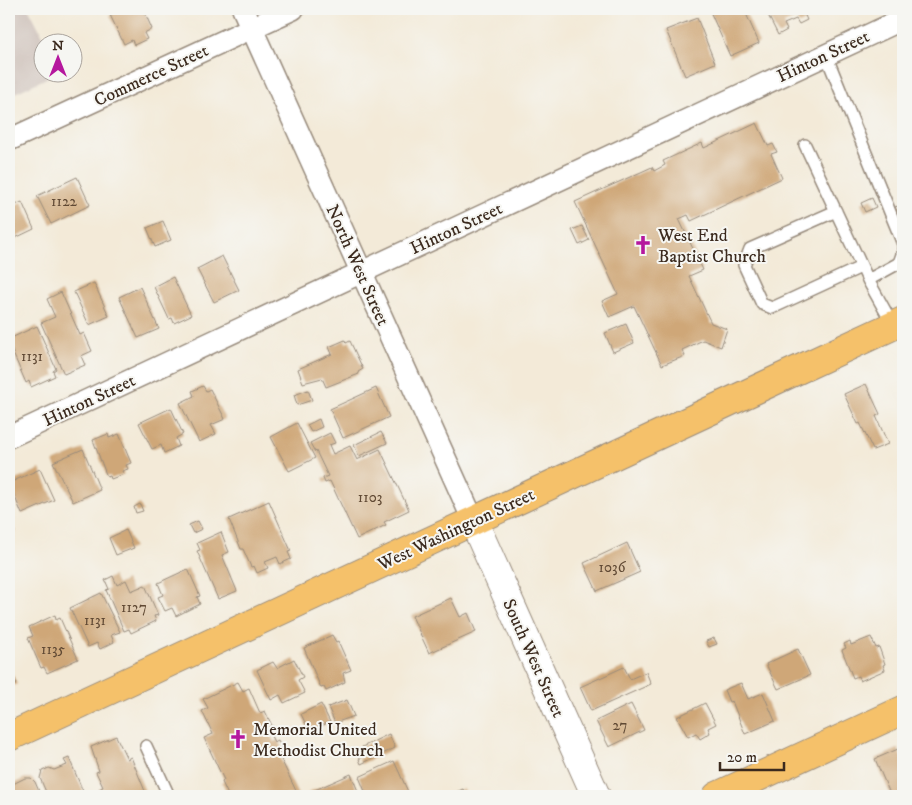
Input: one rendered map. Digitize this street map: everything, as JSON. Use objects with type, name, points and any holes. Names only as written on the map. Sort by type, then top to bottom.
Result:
[{"type":"main road","name":"West Washington Street","points":[[9,737],[898,323]]},
{"type":"main road","points":[[717,796],[903,710]]},
{"type":"street","name":"North West Street","points":[[243,9],[473,520]]},
{"type":"street","name":"Commerce Street","points":[[9,140],[292,9]]},
{"type":"street","name":"Hinton Street","points":[[9,437],[903,19]]},
{"type":"street","name":"South West Street","points":[[473,520],[596,796]]},
{"type":"lane","points":[[826,55],[903,244]]},
{"type":"lane","points":[[805,145],[861,267],[898,323]]},
{"type":"lane","points":[[836,212],[750,249],[744,265],[762,304],[772,308],[861,267]]},
{"type":"lane","points":[[868,280],[899,263],[903,252]]},
{"type":"lane","points":[[146,746],[169,796]]},
{"type":"shaded area","points":[[9,9],[29,9],[41,32],[32,32],[32,82],[38,82],[9,96]]},
{"type":"building","points":[[124,9],[146,9],[148,12],[145,13],[152,29],[144,33],[147,39],[134,45],[132,40],[124,44],[110,15]]},
{"type":"building","points":[[709,9],[744,9],[759,43],[730,56]]},
{"type":"building","points":[[765,9],[802,9],[807,20],[799,24],[796,19],[784,24],[787,30],[778,35]]},
{"type":"building","points":[[697,18],[715,63],[685,76],[666,30]]},
{"type":"building","name":"West End Baptist Church","points":[[757,123],[768,146],[773,144],[777,152],[771,154],[782,178],[691,221],[688,215],[679,219],[703,270],[689,276],[711,323],[727,329],[721,347],[703,340],[682,350],[685,356],[662,365],[634,306],[609,317],[602,301],[618,294],[575,202],[652,167],[654,171],[665,165],[663,161],[702,143],[704,148]]},
{"type":"building","points":[[77,177],[90,205],[51,224],[37,196]]},
{"type":"building","points":[[872,198],[876,207],[865,212],[861,203]]},
{"type":"building","points":[[22,202],[34,229],[9,241],[9,208]]},
{"type":"building","points":[[903,204],[903,226],[895,207]]},
{"type":"building","points":[[163,221],[171,240],[155,247],[147,228]]},
{"type":"building","points":[[582,226],[589,240],[579,245],[572,230]]},
{"type":"building","points":[[222,256],[239,290],[214,302],[197,269]]},
{"type":"building","points":[[173,277],[191,315],[174,323],[172,318],[169,319],[154,287]]},
{"type":"building","points":[[94,283],[109,316],[89,325],[74,292]]},
{"type":"building","points":[[140,287],[159,329],[138,338],[119,297]]},
{"type":"building","points":[[61,292],[80,335],[84,333],[92,351],[81,356],[85,365],[64,374],[41,323],[55,317],[47,299]]},
{"type":"building","points":[[626,324],[634,343],[613,352],[605,333]]},
{"type":"building","points":[[37,326],[56,369],[53,371],[55,376],[31,387],[29,381],[26,383],[9,344],[9,339]]},
{"type":"building","points":[[345,340],[346,343],[350,341],[363,369],[358,372],[359,374],[326,387],[322,378],[303,383],[298,369],[332,354],[329,347]]},
{"type":"building","points":[[866,384],[880,414],[876,416],[888,444],[873,450],[844,394]]},
{"type":"building","points":[[203,386],[206,391],[210,389],[225,419],[211,425],[216,434],[199,442],[180,403],[194,396],[192,391]]},
{"type":"building","points":[[376,388],[389,417],[343,438],[330,409]]},
{"type":"building","points":[[308,390],[312,400],[297,405],[294,395]]},
{"type":"building","points":[[171,408],[183,434],[176,438],[179,446],[164,453],[161,445],[152,449],[139,423]]},
{"type":"building","points":[[319,419],[322,427],[311,432],[307,425]]},
{"type":"building","points":[[297,423],[315,458],[289,471],[271,437]]},
{"type":"building","points":[[381,432],[387,443],[359,456],[354,445]]},
{"type":"building","points":[[330,433],[335,443],[329,445],[333,454],[350,446],[357,460],[380,449],[409,510],[384,522],[386,525],[357,539],[330,481],[325,483],[323,478],[328,476],[310,443]]},
{"type":"building","points":[[108,434],[109,438],[119,434],[131,463],[126,465],[128,469],[122,471],[124,474],[111,479],[110,476],[107,477],[93,440]]},
{"type":"building","points":[[83,449],[100,490],[73,502],[53,462]]},
{"type":"building","points":[[40,469],[54,500],[22,514],[9,483]]},
{"type":"building","points":[[269,501],[291,551],[288,552],[291,559],[280,564],[277,557],[265,562],[268,568],[257,573],[254,566],[251,567],[243,549],[241,549],[229,519]]},
{"type":"building","points":[[140,504],[143,511],[136,513],[134,507]]},
{"type":"building","points":[[9,518],[15,532],[9,535]]},
{"type":"building","points":[[198,521],[202,529],[193,533],[189,525]]},
{"type":"building","points":[[126,530],[134,548],[116,555],[109,538]]},
{"type":"building","points":[[221,532],[229,552],[222,555],[237,591],[218,599],[197,551],[200,550],[197,543]]},
{"type":"building","points":[[627,543],[640,572],[597,591],[584,563]]},
{"type":"building","points":[[188,569],[200,596],[197,597],[200,604],[176,616],[172,608],[165,611],[158,597],[163,595],[158,583]]},
{"type":"building","points":[[113,576],[117,585],[126,580],[131,591],[145,585],[158,615],[154,616],[156,621],[131,633],[129,629],[124,631],[106,590],[109,589],[105,580]]},
{"type":"building","points":[[101,593],[120,632],[111,635],[114,642],[100,649],[97,643],[88,647],[70,608]]},
{"type":"building","points":[[451,598],[460,617],[468,613],[476,632],[429,653],[412,616]]},
{"type":"building","points":[[55,615],[56,620],[60,618],[78,659],[47,673],[44,667],[41,668],[28,638],[33,636],[29,627]]},
{"type":"building","points":[[332,635],[336,642],[338,641],[351,670],[343,673],[345,682],[326,691],[324,687],[321,688],[304,648]]},
{"type":"building","points":[[871,637],[876,648],[879,647],[885,664],[883,665],[885,670],[860,681],[858,676],[853,678],[842,650],[846,648],[844,644],[850,641],[851,645]]},
{"type":"building","points":[[714,638],[717,644],[709,647],[706,641]]},
{"type":"building","points":[[798,649],[810,675],[778,689],[766,664]]},
{"type":"building","points":[[294,659],[303,677],[298,680],[305,693],[284,703],[280,695],[271,700],[257,670],[273,662],[277,668]]},
{"type":"building","points":[[9,667],[17,684],[9,688]]},
{"type":"building","points":[[624,667],[630,679],[646,672],[651,684],[591,711],[580,687]]},
{"type":"building","name":"Memorial United Methodist Church","points":[[238,682],[243,691],[249,688],[260,713],[265,711],[274,730],[269,732],[274,742],[278,740],[283,751],[278,753],[298,795],[225,796],[228,795],[222,782],[224,780],[204,738],[213,734],[202,711],[208,708],[203,699]]},
{"type":"building","points":[[741,683],[748,699],[763,693],[775,721],[745,734],[732,701],[729,702],[724,690]]},
{"type":"building","points":[[347,700],[354,716],[335,723],[328,707]]},
{"type":"building","points":[[705,703],[716,724],[708,728],[710,733],[700,739],[696,733],[688,737],[677,717]]},
{"type":"building","points":[[321,704],[330,722],[309,731],[301,714]]},
{"type":"building","points":[[631,704],[644,730],[609,747],[596,721]]},
{"type":"building","points":[[389,734],[395,748],[361,764],[359,759],[366,755],[362,747]]},
{"type":"building","points":[[116,736],[127,759],[131,757],[147,796],[103,796],[99,789],[103,787],[96,772],[99,771],[91,747]]},
{"type":"building","points":[[898,749],[903,761],[903,796],[891,796],[875,759]]},
{"type":"building","points":[[69,758],[85,796],[45,796],[46,792],[40,778],[42,771],[49,768],[54,770],[67,765],[64,760]]},
{"type":"building","points":[[394,761],[410,796],[367,796],[359,777]]},
{"type":"building","points":[[351,774],[360,796],[309,796],[308,793]]},
{"type":"building","points":[[25,778],[31,778],[35,782],[41,796],[9,796],[9,786]]},
{"type":"building","points":[[463,789],[466,796],[457,796],[456,792]]},
{"type":"place","name":"West End Baptist Church","points":[[643,245]]},
{"type":"place","name":"Memorial United Methodist Church","points":[[238,739]]}]
